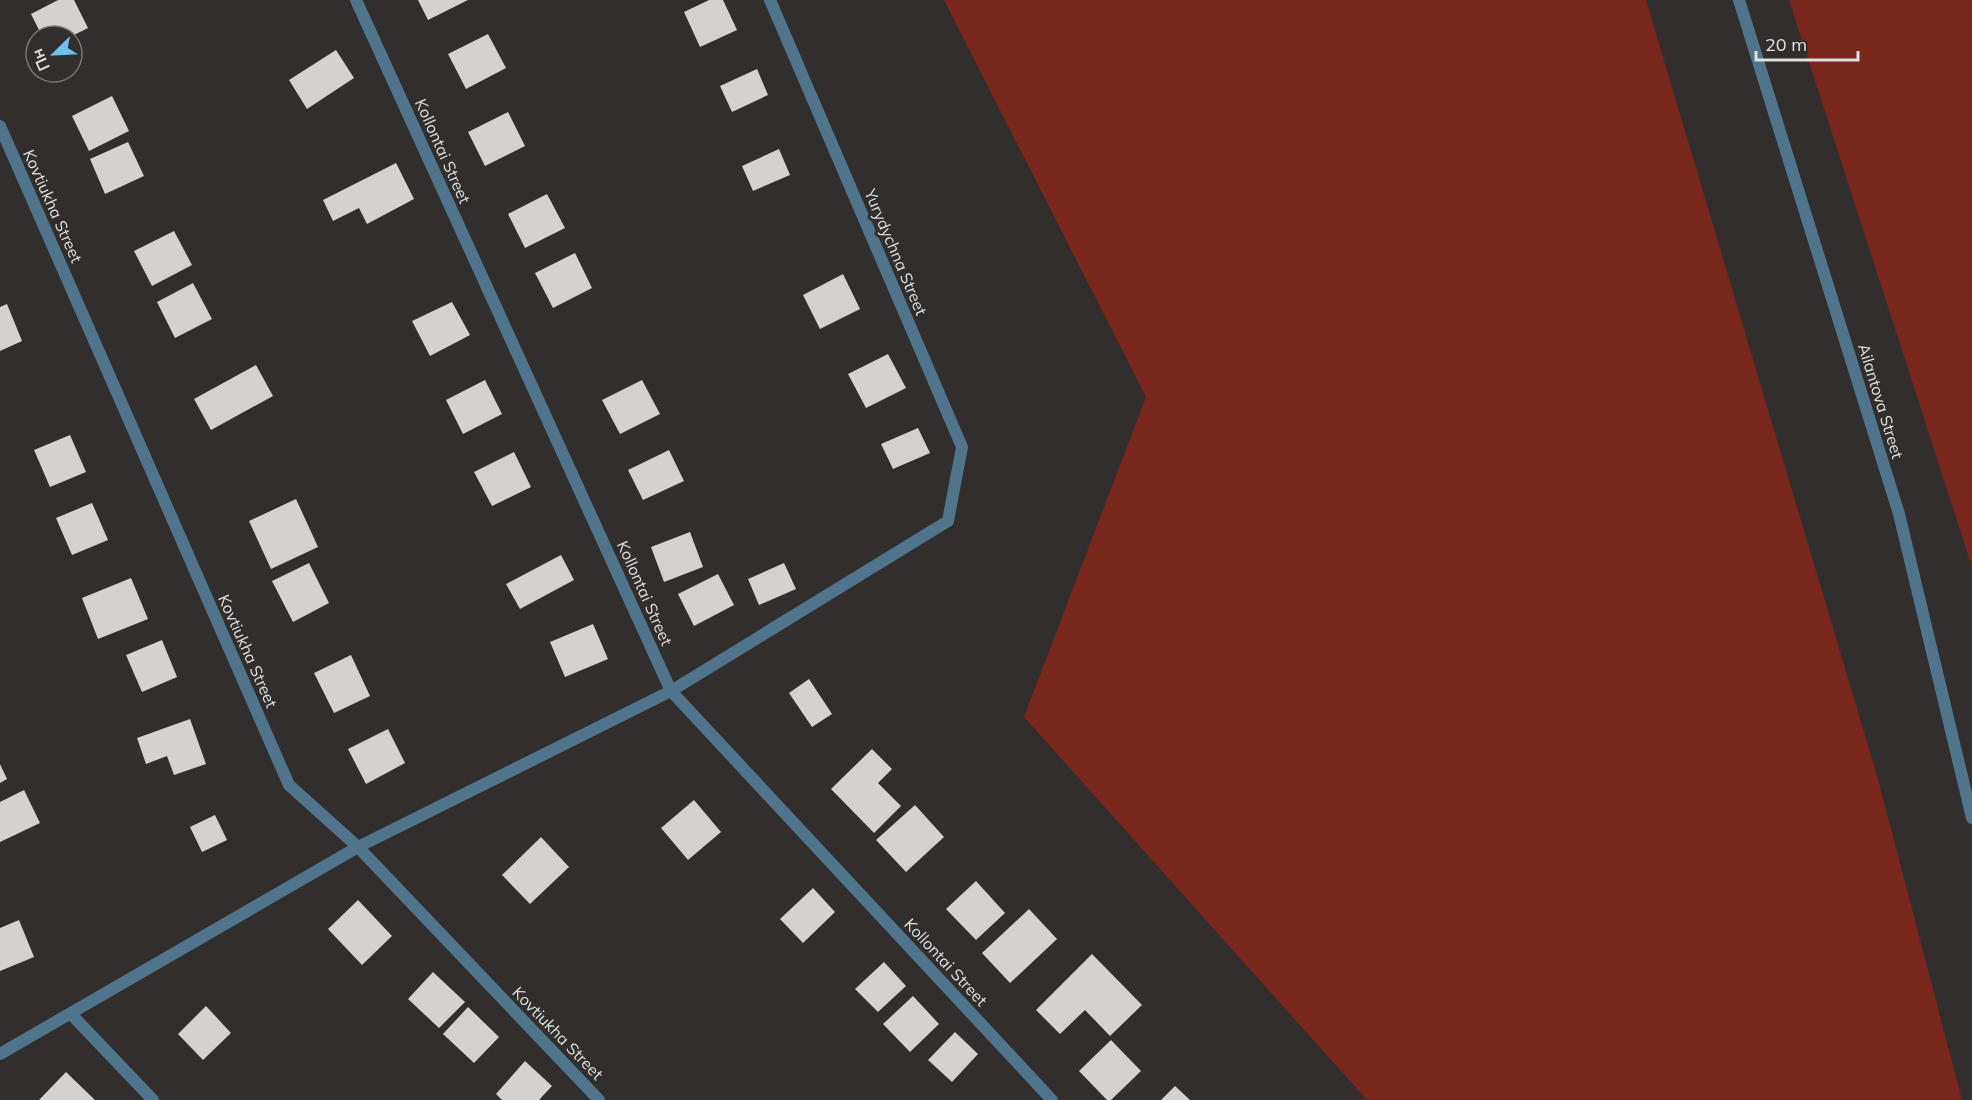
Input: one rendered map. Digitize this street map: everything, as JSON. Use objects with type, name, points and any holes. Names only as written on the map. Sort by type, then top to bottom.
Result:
[{"type":"street","name":"Kollontai Street","points":[[356,0],[671,691],[1052,1100]]},
{"type":"street","name":"Yurydychna Street","points":[[671,691],[948,522],[962,447],[770,0]]},
{"type":"street","name":"Ailantova Street","points":[[1739,0],[1899,514],[1972,818]]},
{"type":"street","name":"Kovtiukha Street","points":[[0,126],[289,785],[358,847],[599,1100]]},
{"type":"street","points":[[0,1054],[358,847],[671,691]]},
{"type":"street","points":[[71,1014],[153,1100]]},
{"type":"shaded area","points":[[944,0],[1646,0],[1878,779],[1962,1100],[1367,1100],[1024,717],[1146,397]]},
{"type":"shaded area","points":[[1789,0],[1972,0],[1972,567]]},
{"type":"building","points":[[58,0],[74,0],[88,28],[84,30],[84,24],[36,24],[31,14]]},
{"type":"building","points":[[418,0],[468,0],[428,20]]},
{"type":"building","points":[[709,0],[723,0],[737,30],[700,47],[684,12]]},
{"type":"building","points":[[488,34],[506,68],[466,89],[448,54]]},
{"type":"building","points":[[336,50],[354,78],[307,109],[289,80]]},
{"type":"building","points":[[757,69],[768,95],[732,112],[720,86]]},
{"type":"building","points":[[112,96],[129,131],[89,151],[72,116]]},
{"type":"building","points":[[508,112],[525,146],[485,166],[468,132]]},
{"type":"building","points":[[128,142],[144,176],[105,194],[90,159]]},
{"type":"building","points":[[779,149],[790,175],[753,191],[742,166]]},
{"type":"building","points":[[396,163],[414,199],[367,224],[359,208],[333,221],[323,200]]},
{"type":"building","points":[[547,194],[565,228],[525,248],[508,214]]},
{"type":"building","points":[[174,231],[192,265],[152,286],[134,251]]},
{"type":"building","points":[[575,253],[592,288],[553,308],[535,273]]},
{"type":"building","points":[[843,274],[860,309],[820,329],[803,295]]},
{"type":"building","points":[[193,283],[212,319],[175,338],[157,302]]},
{"type":"building","points":[[452,302],[470,335],[430,356],[412,321]]},
{"type":"building","points":[[7,304],[22,341],[0,351],[0,307]]},
{"type":"building","points":[[888,354],[906,388],[866,408],[848,374]]},
{"type":"building","points":[[256,365],[273,396],[211,430],[194,399]]},
{"type":"building","points":[[485,380],[502,414],[463,434],[446,400]]},
{"type":"building","points":[[642,380],[660,414],[620,434],[602,400]]},
{"type":"building","points":[[918,428],[930,453],[893,469],[881,444]]},
{"type":"building","points":[[70,435],[86,472],[50,487],[34,450]]},
{"type":"building","points":[[669,450],[684,481],[643,500],[628,470]]},
{"type":"building","points":[[514,452],[531,487],[492,506],[474,472]]},
{"type":"building","points":[[296,499],[318,547],[271,569],[249,521]]},
{"type":"building","points":[[92,503],[108,540],[72,555],[56,518]]},
{"type":"building","points":[[690,532],[703,567],[664,582],[651,547]]},
{"type":"building","points":[[561,555],[574,580],[520,609],[506,584]]},
{"type":"building","points":[[309,563],[329,603],[293,622],[272,581]]},
{"type":"building","points":[[784,563],[796,589],[759,605],[748,579]]},
{"type":"building","points":[[718,574],[734,605],[694,626],[678,594]]},
{"type":"building","points":[[131,578],[148,619],[98,639],[82,598]]},
{"type":"building","points":[[593,624],[608,659],[565,677],[550,642]]},
{"type":"building","points":[[162,640],[177,677],[142,692],[126,655]]},
{"type":"building","points":[[351,655],[370,696],[334,713],[314,673]]},
{"type":"building","points":[[809,679],[832,714],[812,727],[789,693]]},
{"type":"building","points":[[190,719],[206,764],[174,775],[167,756],[146,764],[137,738]]},
{"type":"building","points":[[388,729],[405,763],[366,784],[348,749]]},
{"type":"building","points":[[872,749],[892,769],[878,783],[901,806],[874,833],[831,789]]},
{"type":"building","points":[[0,764],[7,779],[0,783]]},
{"type":"building","points":[[24,790],[40,823],[0,842],[0,802]]},
{"type":"building","points":[[694,800],[721,832],[688,860],[661,828]]},
{"type":"building","points":[[915,805],[944,837],[906,872],[876,840]]},
{"type":"building","points":[[215,815],[227,840],[202,852],[190,827]]},
{"type":"building","points":[[541,837],[569,867],[530,904],[502,875]]},
{"type":"building","points":[[976,881],[1005,913],[976,940],[946,909]]},
{"type":"building","points":[[813,888],[835,912],[803,943],[780,919]]},
{"type":"building","points":[[358,900],[392,936],[362,965],[328,929]]},
{"type":"building","points":[[1029,909],[1057,939],[1010,983],[982,953]]},
{"type":"building","points":[[19,920],[34,957],[0,971],[0,928]]},
{"type":"building","points":[[1092,954],[1142,1005],[1110,1036],[1085,1010],[1060,1034],[1036,1010]]},
{"type":"building","points":[[884,962],[906,986],[878,1012],[855,989]]},
{"type":"building","points":[[433,972],[465,1002],[439,1028],[408,999]]},
{"type":"building","points":[[913,996],[939,1024],[910,1052],[883,1024]]},
{"type":"building","points":[[206,1006],[231,1033],[203,1060],[178,1034]]},
{"type":"building","points":[[468,1007],[499,1037],[474,1063],[443,1034]]},
{"type":"building","points":[[955,1032],[978,1054],[952,1082],[928,1060]]},
{"type":"building","points":[[1111,1040],[1141,1071],[1111,1100],[1107,1100],[1079,1071]]},
{"type":"building","points":[[525,1061],[552,1086],[539,1100],[502,1100],[496,1094]]},
{"type":"building","points":[[66,1072],[95,1100],[39,1100]]},
{"type":"building","points":[[1175,1086],[1190,1100],[1161,1100]]}]
